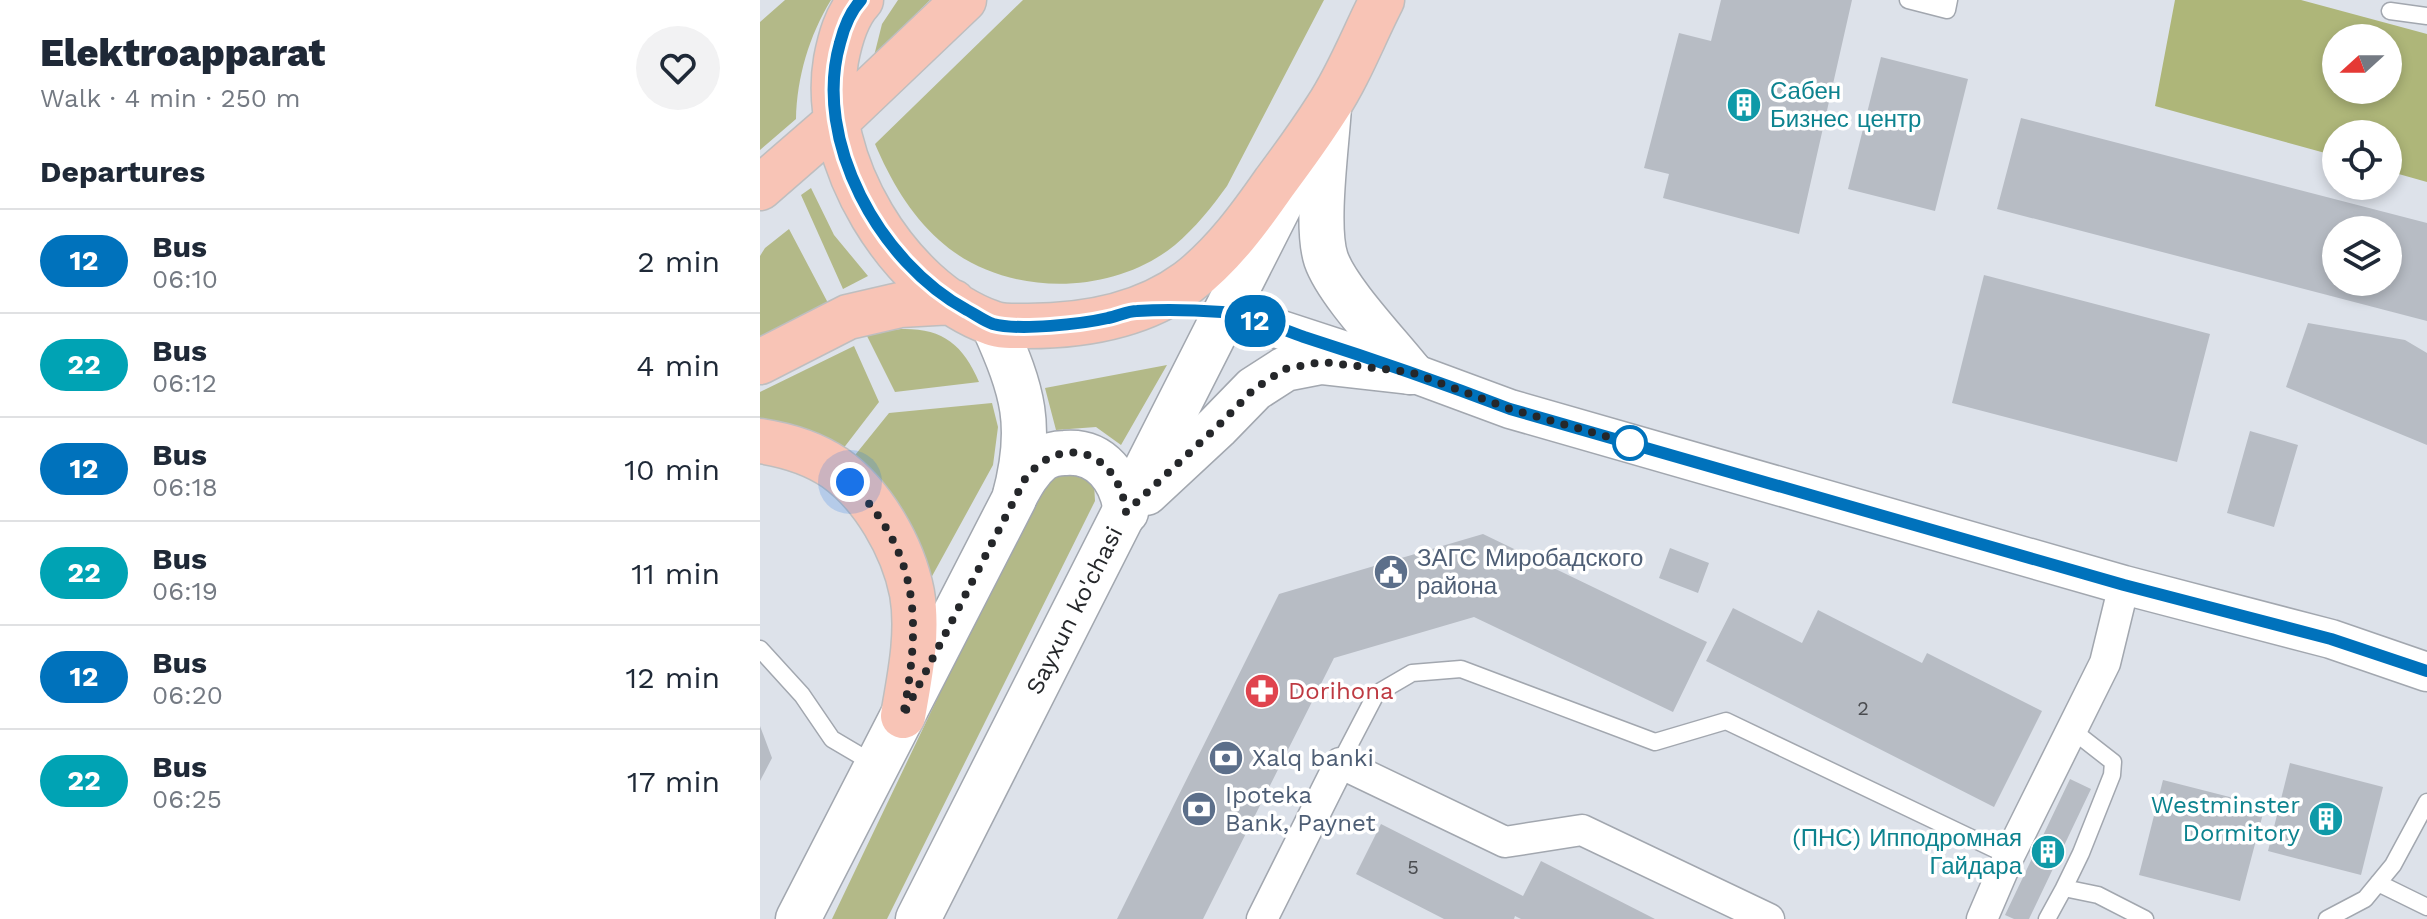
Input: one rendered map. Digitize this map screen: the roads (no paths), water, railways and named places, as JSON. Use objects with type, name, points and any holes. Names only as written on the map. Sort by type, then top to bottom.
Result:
[{"type":"main road","points":[[861,0],[853,8],[847,23],[837,52],[833,80],[837,121],[861,197],[877,225],[914,271],[953,302],[993,324],[1062,324],[1106,319],[1164,298],[1191,280],[1216,257],[1255,211],[1329,106]]},
{"type":"main road","points":[[760,188],[837,121],[964,0]]},
{"type":"main road","name":"Sayxun ko'chasi","points":[[918,919],[1382,0]]},
{"type":"main road","points":[[1329,106],[1322,232],[1326,257],[1335,278],[1410,372]]},
{"type":"main road","points":[[760,362],[848,317],[900,305],[953,302]]},
{"type":"main road","points":[[1135,311],[1226,312]]},
{"type":"main road","points":[[993,324],[1014,371],[1025,420],[1025,447],[1014,499]]},
{"type":"main road","points":[[1126,512],[1254,389],[1285,369],[1321,362],[1410,372]]},
{"type":"main road","points":[[760,441],[803,452],[836,469],[868,502],[894,542],[907,577],[914,610],[911,672],[903,716]]},
{"type":"main road","points":[[798,919],[1025,479],[1041,460],[1057,454],[1078,453],[1098,460],[1111,472],[1122,490],[1126,512]]},
{"type":"street","points":[[1226,312],[1410,372],[1510,409],[2124,585],[2331,639],[2427,672]]},
{"type":"street","points":[[1982,919],[2009,856],[2105,663],[2124,585]]},
{"type":"street","points":[[1262,919],[1340,763],[1505,842],[1582,830],[1769,919]]},
{"type":"lane","points":[[1908,0],[1947,10],[1949,0]]},
{"type":"lane","points":[[2390,11],[2427,16]]},
{"type":"lane","points":[[760,649],[802,695],[832,739],[878,766]]},
{"type":"lane","points":[[1340,763],[1376,694],[1412,673],[1461,669],[1655,742],[1726,721],[2009,856]]},
{"type":"lane","points":[[2047,919],[2081,853],[2112,775],[2113,762],[2072,730]]},
{"type":"lane","points":[[2327,919],[2365,899],[2393,865],[2427,802]]},
{"type":"lane","points":[[2378,883],[2427,907]]},
{"type":"lane","points":[[2064,888],[2098,895],[2145,919]]},
{"type":"place","name":"Сабен Бизнес центр","points":[[1744,105]]},
{"type":"place","name":"ЗАГС Миробадского района","points":[[1391,572]]},
{"type":"place","name":"Dorihona","points":[[1262,691]]},
{"type":"place","name":"Xalq banki","points":[[1226,758]]},
{"type":"place","name":"Ipoteka Bank, Paynet","points":[[1199,809]]},
{"type":"place","name":"Westminster Dormitory","points":[[2326,819]]},
{"type":"place","name":"(ПНС) Ипподромная Гайдара","points":[[2048,852]]}]
